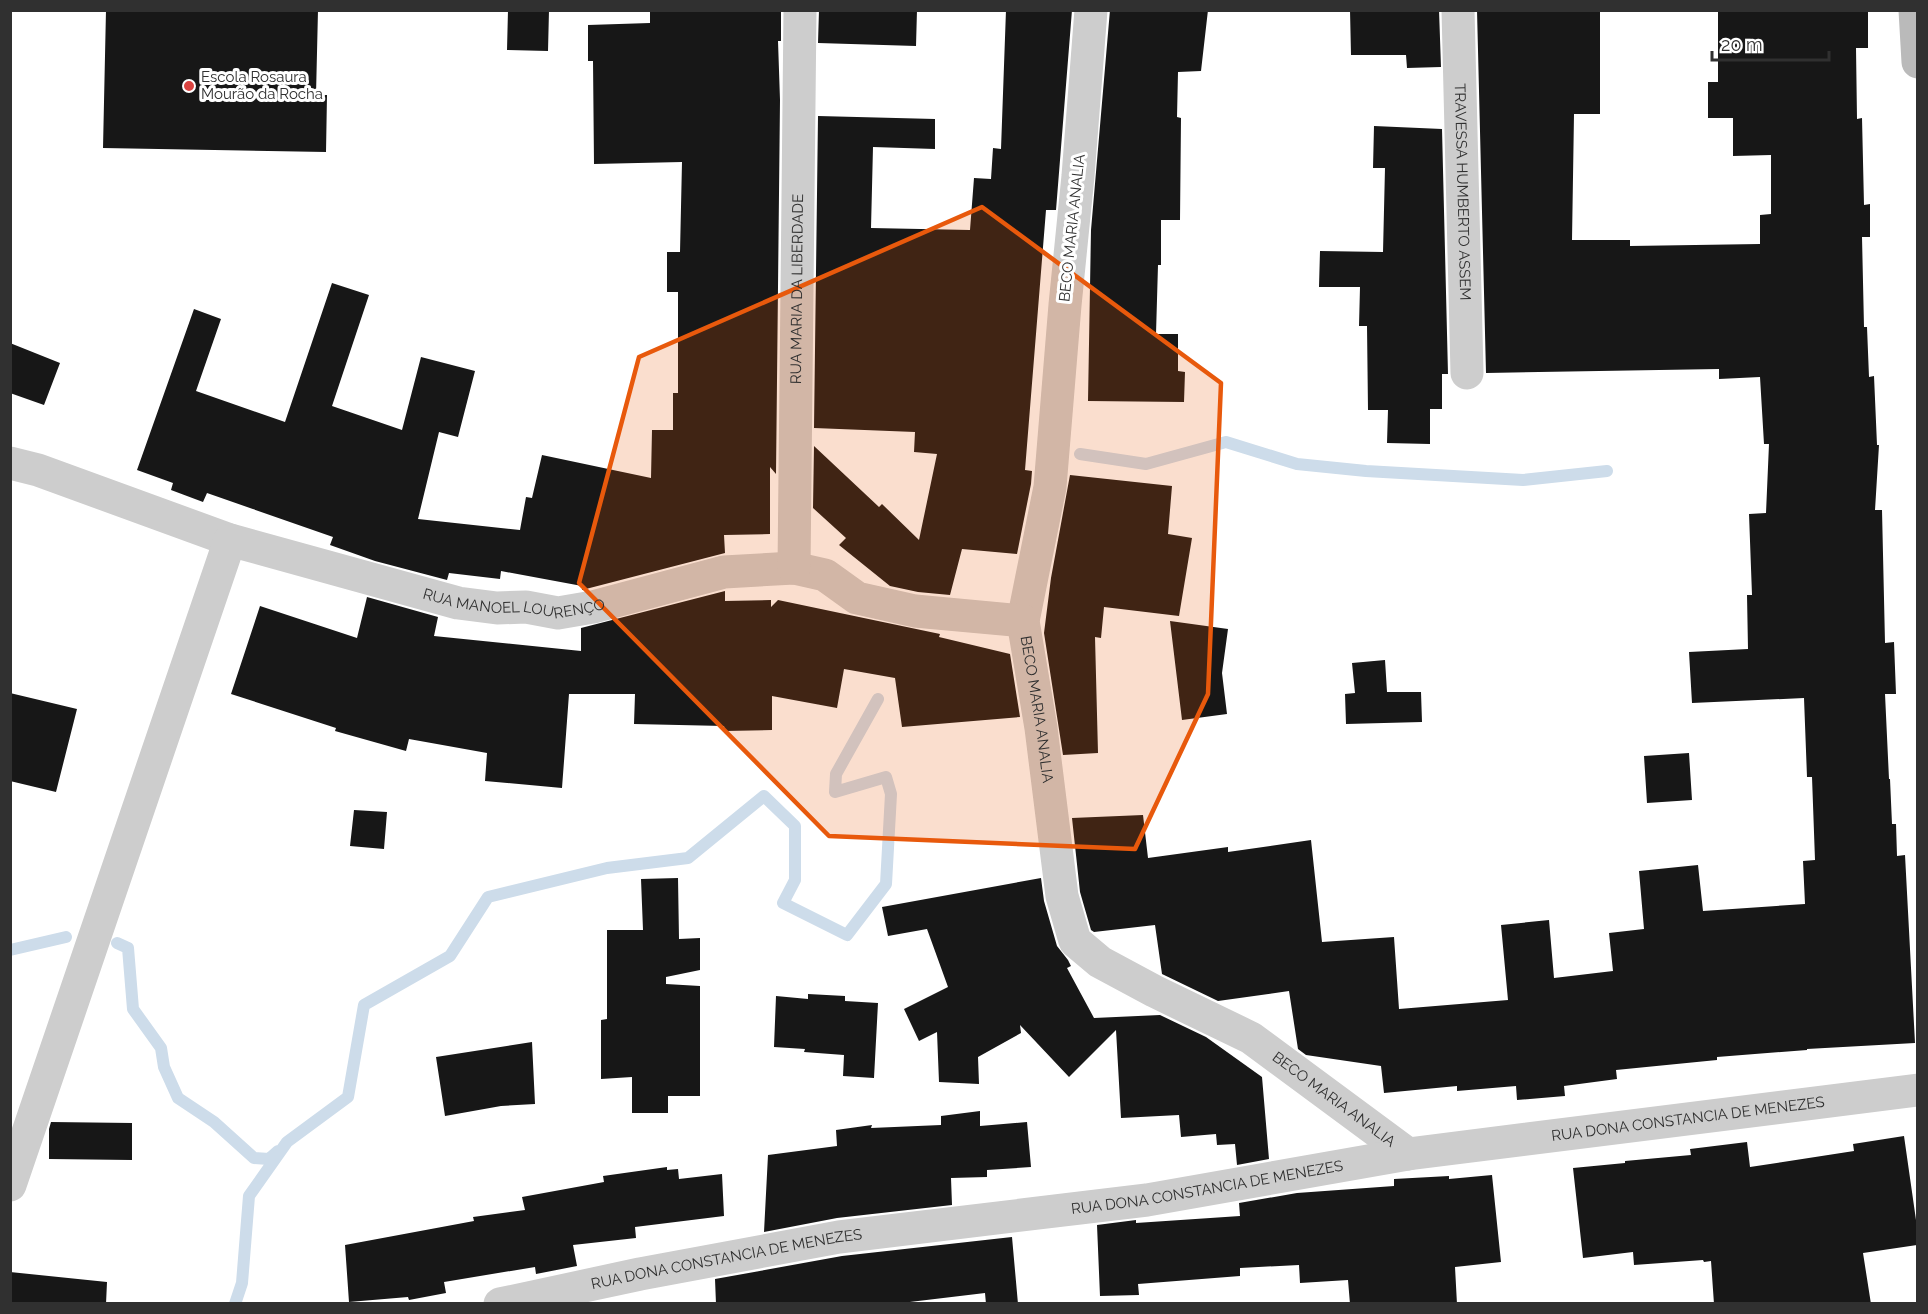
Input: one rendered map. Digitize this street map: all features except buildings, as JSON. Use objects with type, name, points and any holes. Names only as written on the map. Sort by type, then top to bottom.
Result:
[{"type":"street","name":"RUA MARIA DA LIBERDADE","points":[[794,568],[800,10]]},
{"type":"street","name":"BECO MARIA ANALIA","points":[[1091,10],[1050,487],[1023,621],[1041,728],[1062,896],[1075,941],[1100,962],[1251,1038],[1408,1154]]},
{"type":"street","name":"TRAVESSA HUMBERTO ASSEM","points":[[1458,10],[1467,373]]},
{"type":"street","points":[[1915,10],[1917,62]]},
{"type":"street","name":"RUA MANOEL LOURENÇO","points":[[10,463],[38,470],[230,540],[458,603],[497,608],[525,607],[558,613],[593,607],[724,572],[794,568],[825,575],[857,598],[915,611],[1023,621]]},
{"type":"street","points":[[10,1185],[230,540]]},
{"type":"street","name":"RUA DONA CONSTANCIA DE MENEZES","points":[[501,1304],[640,1274],[838,1237],[1147,1200],[1408,1154],[1917,1090]]},
{"type":"highlighted area","points":[[982,207],[1221,383],[1208,694],[1135,849],[829,836],[579,583],[639,357]]},
{"type":"waterway","points":[[1080,454],[1146,464],[1226,442],[1297,464],[1366,471],[1523,480],[1607,471]]},
{"type":"waterway","points":[[235,1304],[242,1283],[249,1196],[287,1142],[348,1097],[364,1005],[450,956],[488,897],[607,868],[688,858],[764,796],[795,826],[795,880],[783,903],[847,935],[886,884],[891,794],[886,777],[835,792],[836,774],[878,699]]},
{"type":"waterway","points":[[10,950],[66,937]]},
{"type":"waterway","points":[[117,943],[128,948],[133,1009],[161,1048],[164,1067],[178,1098],[214,1122],[254,1158],[269,1159],[278,1151]]},
{"type":"place","name":"Escola Rosaura Mourão da Rocha","points":[[189,86]]}]
